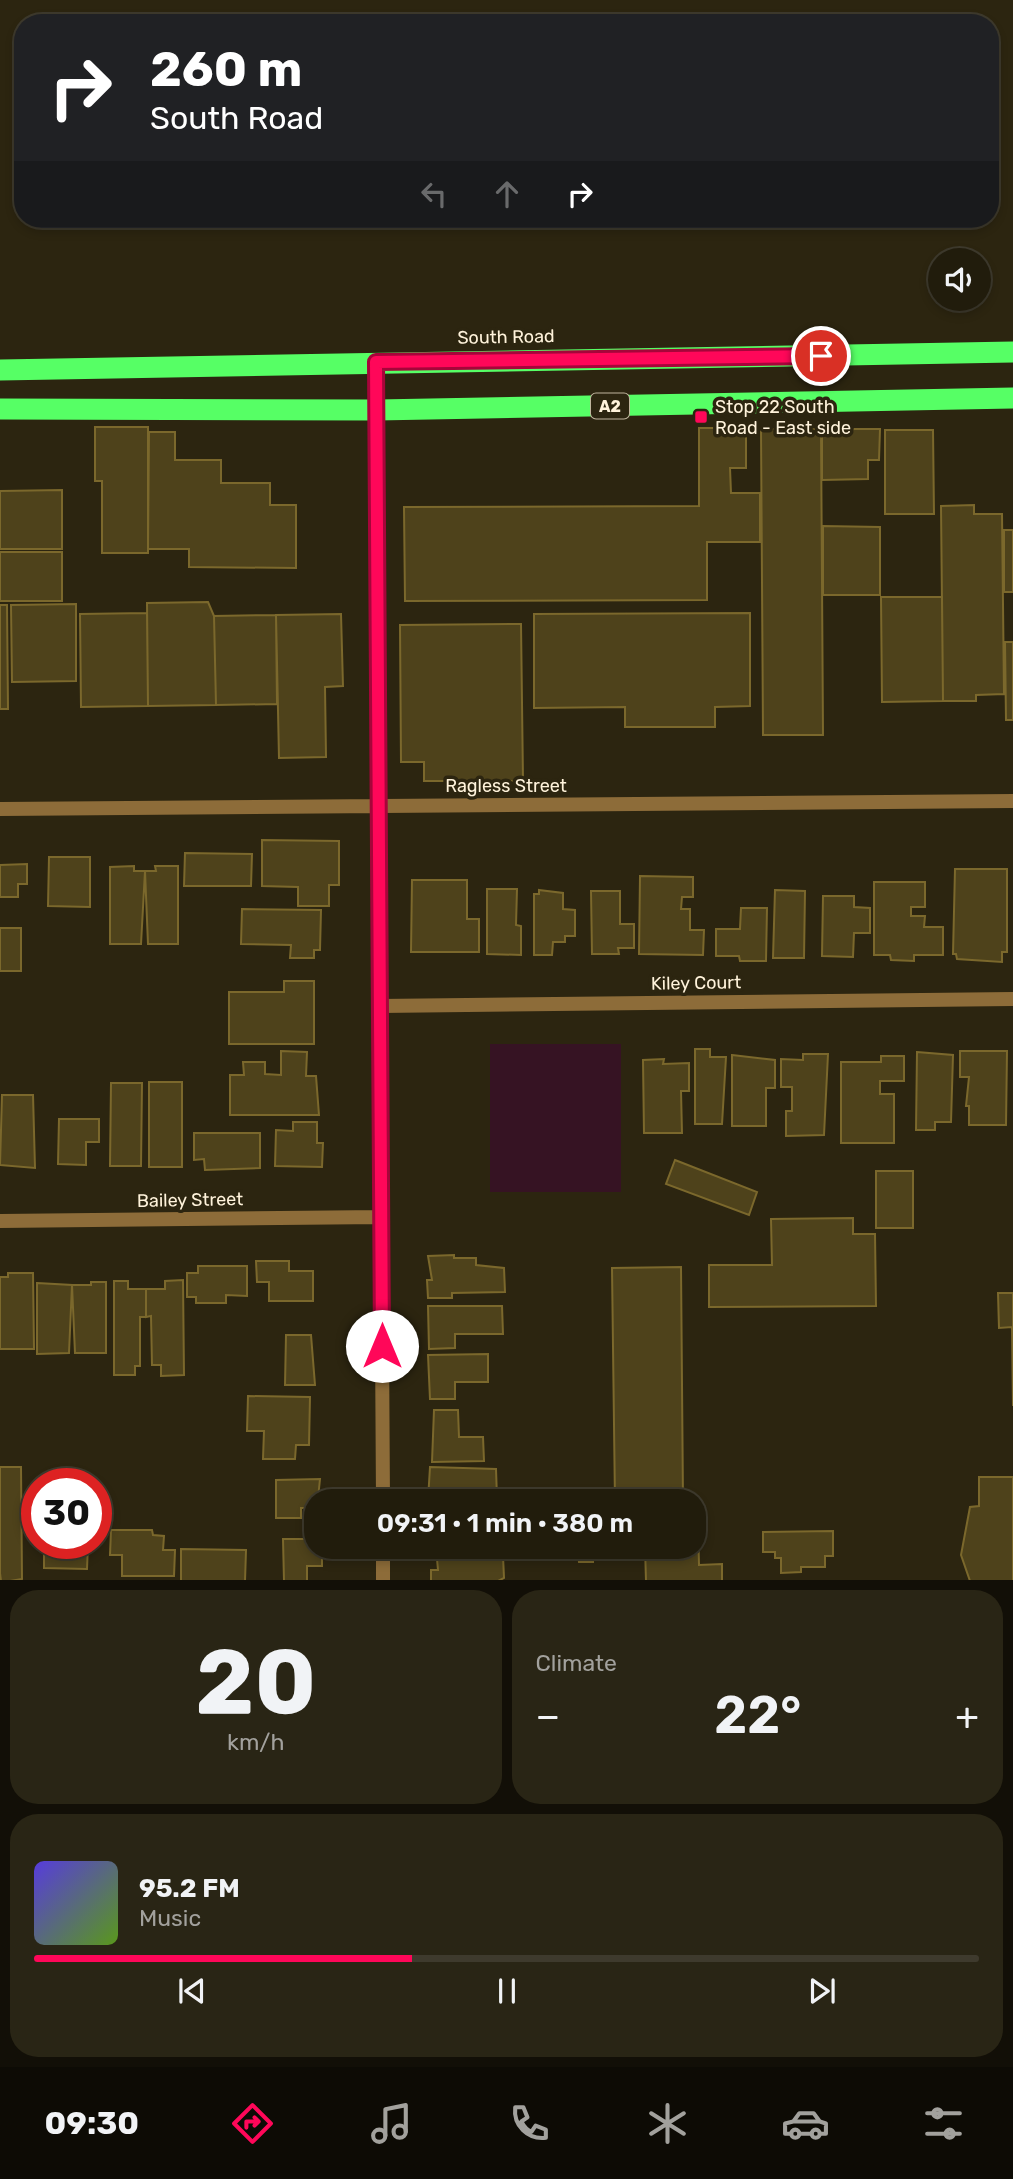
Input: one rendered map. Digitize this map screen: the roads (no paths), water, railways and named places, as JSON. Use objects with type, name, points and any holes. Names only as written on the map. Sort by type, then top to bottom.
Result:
[{"type":"highway","name":"South Road","points":[[0,370],[1013,352]]},
{"type":"highway","name":"A2","points":[[0,409],[377,410],[1013,398]]},
{"type":"street","points":[[376,362],[383,1489]]},
{"type":"street","name":"Ragless Street","points":[[0,809],[1013,801]]},
{"type":"street","name":"Kiley Court","points":[[380,1006],[1013,999]]},
{"type":"street","name":"Bailey Street","points":[[0,1221],[381,1217]]},
{"type":"street","points":[[383,1559],[383,1580]]},
{"type":"place","name":"Stop 22 South Road - East side","points":[[701,417]]}]
